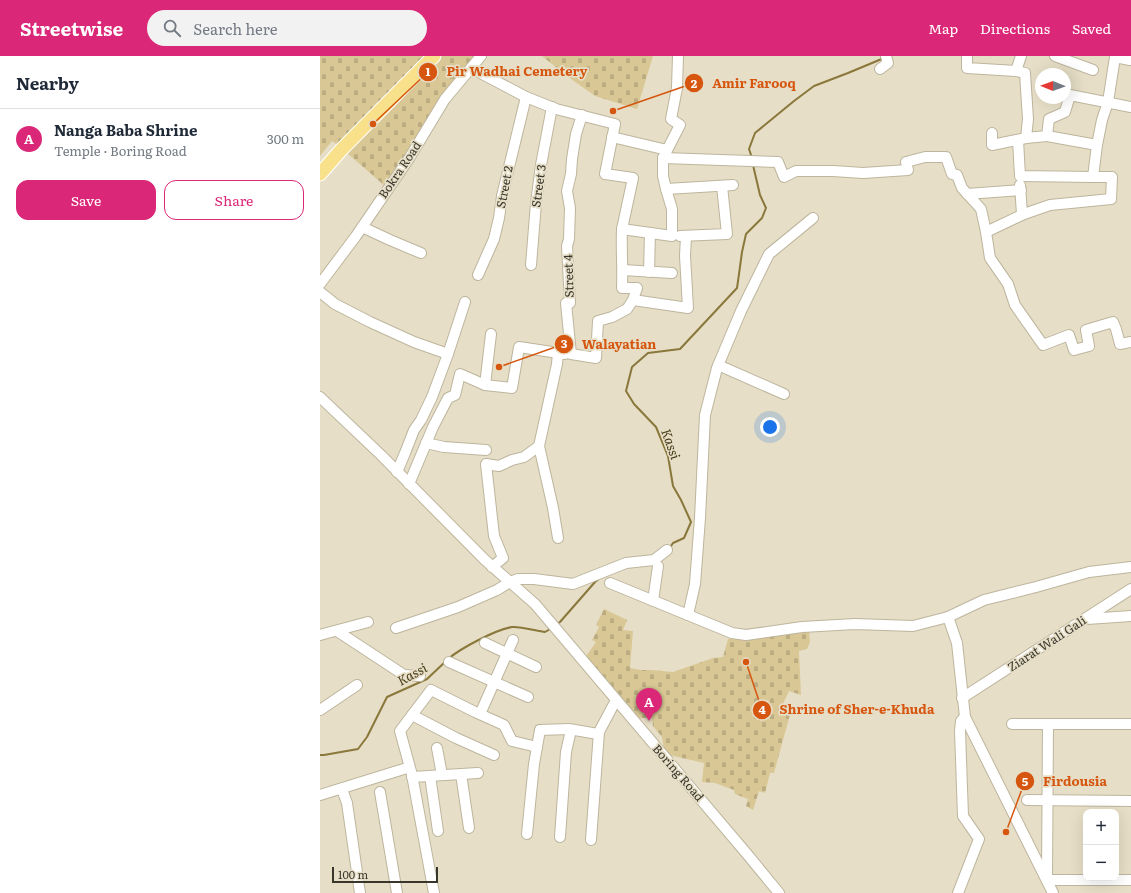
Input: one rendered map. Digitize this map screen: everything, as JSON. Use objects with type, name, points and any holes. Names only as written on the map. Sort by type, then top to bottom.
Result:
[{"type":"main road","points":[[320,174],[434,56]]},
{"type":"street","name":"Bokra Road","points":[[320,284],[362,227],[410,156],[445,99],[481,56]]},
{"type":"street","points":[[672,236],[672,209],[663,176],[665,154],[680,125],[671,119],[677,88],[678,56]]},
{"type":"street","points":[[967,56],[967,68],[1016,71],[1025,73],[1028,118],[1022,139],[1020,176],[1022,214]]},
{"type":"street","points":[[1016,71],[1021,56]]},
{"type":"street","points":[[1055,56],[1093,70]]},
{"type":"street","points":[[1093,176],[1102,120],[1108,102],[1114,57],[1130,59]]},
{"type":"street","points":[[409,484],[433,427],[448,398],[455,395],[460,374],[485,385],[512,388],[519,347],[596,358],[598,321],[612,318],[627,309],[633,300],[637,288],[622,288],[622,229],[633,178],[605,174],[615,124],[552,107],[526,97],[471,68]]},
{"type":"street","points":[[1047,136],[1048,119],[1065,112],[1070,95],[1131,107]]},
{"type":"street","name":"Street 2","points":[[478,275],[494,239],[502,196],[526,97]]},
{"type":"street","name":"Street 3","points":[[531,265],[536,202],[541,165],[552,107]]},
{"type":"street","name":"Street 4","points":[[570,354],[566,302],[570,303],[568,246],[570,208],[568,191],[576,134],[582,115]]},
{"type":"street","points":[[992,133],[992,145],[1047,136],[1097,145]]},
{"type":"street","points":[[612,137],[665,154],[778,162],[784,177],[796,171],[863,173],[908,170],[906,162],[925,157],[946,157],[952,174],[957,175],[962,188],[981,209],[990,258],[1008,284],[1015,305],[1043,345],[1069,335],[1074,350],[1089,346],[1086,330],[1113,322],[1120,344],[1131,342]]},
{"type":"street","points":[[986,232],[1022,214],[1050,206],[1111,199],[1112,177],[1020,176]]},
{"type":"street","points":[[666,189],[733,185]]},
{"type":"street","points":[[622,229],[672,236],[727,234],[722,186]]},
{"type":"street","points":[[967,194],[1021,190]]},
{"type":"street","points":[[688,615],[695,584],[705,415],[718,365],[741,311],[769,254],[813,218]]},
{"type":"street","points":[[362,227],[421,253]]},
{"type":"street","points":[[649,272],[650,233]]},
{"type":"street","points":[[633,300],[688,308],[685,256],[686,236]]},
{"type":"street","points":[[622,270],[672,273]]},
{"type":"street","points":[[320,292],[335,304],[370,322],[414,342],[448,354]]},
{"type":"street","points":[[397,472],[414,430],[421,420],[432,397],[465,302]]},
{"type":"street","points":[[485,385],[491,334]]},
{"type":"street","points":[[558,353],[557,364],[539,446],[554,508],[558,538]]},
{"type":"street","points":[[718,365],[784,394]]},
{"type":"street","name":"Boring Road","points":[[320,397],[492,567],[535,604],[779,893]]},
{"type":"street","points":[[426,442],[444,447],[486,450]]},
{"type":"street","points":[[492,567],[503,558],[494,536],[486,464],[499,466],[524,456],[539,446]]},
{"type":"street","points":[[396,628],[458,607],[518,579],[534,579],[573,584],[626,564],[654,560],[667,550]]},
{"type":"street","points":[[653,601],[658,566]]},
{"type":"street","points":[[610,583],[732,633],[746,635],[802,627],[855,624],[913,626],[948,617],[984,600],[1089,572],[1131,567]]},
{"type":"street","name":"Ziarat Wali Gali","points":[[962,698],[1131,588]]},
{"type":"street","points":[[1085,619],[1131,616]]},
{"type":"street","points":[[948,617],[957,643],[965,717],[1053,893]]},
{"type":"street","points":[[320,635],[368,622]]},
{"type":"street","points":[[337,630],[404,675],[420,676]]},
{"type":"street","points":[[480,714],[513,640]]},
{"type":"street","points":[[485,643],[536,667]]},
{"type":"street","points":[[449,662],[528,697]]},
{"type":"street","points":[[320,710],[357,686]]},
{"type":"street","points":[[434,893],[400,731],[431,690],[504,724],[512,741],[537,747]]},
{"type":"street","points":[[591,840],[598,734],[616,700]]},
{"type":"street","points":[[412,715],[456,738],[494,755]]},
{"type":"street","points":[[958,893],[979,839],[964,816],[960,731],[961,721],[965,717]]},
{"type":"street","points":[[1012,724],[1131,724]]},
{"type":"street","points":[[1047,880],[1048,724]]},
{"type":"street","points":[[527,834],[534,764],[540,730],[571,730],[598,734]]},
{"type":"street","points":[[560,837],[566,752],[571,730]]},
{"type":"street","points":[[437,748],[442,775]]},
{"type":"street","points":[[320,795],[342,788],[410,773],[430,776],[478,772]]},
{"type":"street","points":[[462,774],[469,828]]},
{"type":"street","points":[[430,776],[438,831]]},
{"type":"street","points":[[342,788],[347,803],[360,893]]},
{"type":"street","points":[[380,792],[397,893]]},
{"type":"street","points":[[1026,800],[1131,801]]},
{"type":"street","points":[[1047,880],[1131,880]]},
{"type":"green space","points":[[320,56],[475,56],[386,187],[332,141],[320,156]]},
{"type":"green space","points":[[542,56],[653,56],[637,109],[595,96]]},
{"type":"green space","points":[[604,609],[627,620],[623,630],[633,631],[630,668],[641,670],[673,672],[713,658],[723,657],[728,639],[809,631],[810,642],[807,649],[799,651],[801,695],[789,691],[782,706],[791,711],[774,773],[770,773],[765,793],[759,791],[753,810],[746,806],[748,799],[735,794],[734,790],[715,783],[702,782],[704,763],[665,754],[662,737],[653,726],[652,718],[635,720],[584,659],[596,642],[592,640],[599,627],[596,625]]},
{"type":"waterway","name":"Kassi","points":[[752,158],[749,149],[755,133],[794,101],[814,86],[884,58]]},
{"type":"waterway","name":"Kassi","points":[[669,549],[673,543],[684,538],[691,522],[673,486],[668,456],[656,427],[634,404],[626,391],[632,367],[648,353],[680,349],[737,288],[746,234],[762,218],[766,208],[760,195],[753,165]]},
{"type":"waterway","name":"Kassi","points":[[557,624],[600,578]]},
{"type":"waterway","name":"Kassi","points":[[448,659],[478,640],[505,629],[515,627],[545,632],[552,628]]},
{"type":"waterway","name":"Kassi","points":[[320,755],[358,749],[367,737],[387,697],[427,679],[445,662]]},
{"type":"place","name":"Amir Farooq","points":[[613,111]]},
{"type":"place","name":"Pir Wadhai Cemetery","points":[[373,124]]},
{"type":"place","name":"Walayatian","points":[[499,367]]},
{"type":"place","name":"Shrine of Sher-e-Khuda","points":[[746,662]]},
{"type":"place","name":"Nanga Baba Shrine","points":[[649,721]]},
{"type":"place","name":"Firdousia","points":[[1006,832]]}]
